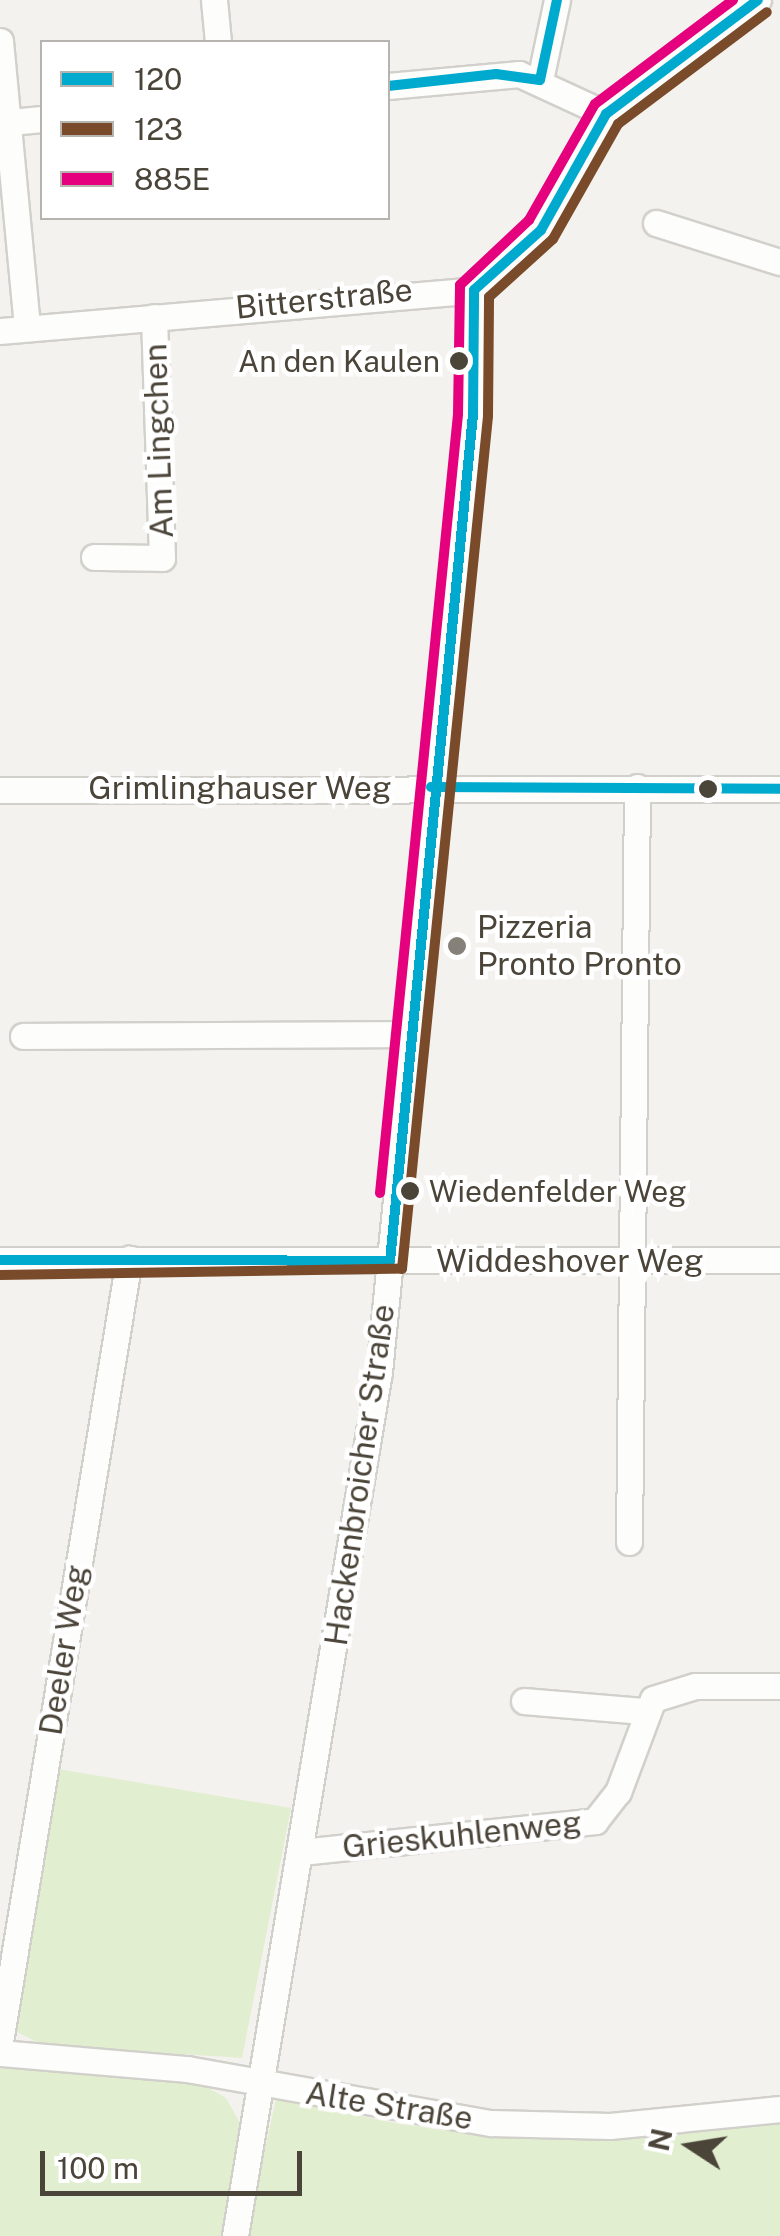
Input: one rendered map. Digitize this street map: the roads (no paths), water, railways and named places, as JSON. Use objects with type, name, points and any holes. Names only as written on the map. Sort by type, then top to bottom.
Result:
[{"type":"street","points":[[214,0],[218,40]]},
{"type":"street","points":[[540,80],[557,0]]},
{"type":"street","points":[[474,290],[555,210],[606,114],[758,0]]},
{"type":"street","points":[[0,41],[4,123],[27,328]]},
{"type":"street","points":[[390,86],[496,74],[540,80],[606,114]]},
{"type":"street","points":[[4,123],[40,119]]},
{"type":"street","points":[[656,223],[780,262]]},
{"type":"street","name":"Bitterstraße","points":[[0,331],[452,285],[474,290]]},
{"type":"street","name":"Hackenbroicher Straße","points":[[235,2236],[264,2085],[390,1261],[431,787],[473,415],[474,290]]},
{"type":"street","name":"Am Lingchen","points":[[94,558],[162,558],[154,317]]},
{"type":"street","points":[[629,1542],[635,1263],[637,787]]},
{"type":"street","name":"Grimlinghauser Weg","points":[[0,790],[780,790]]},
{"type":"street","points":[[23,1036],[409,1034]]},
{"type":"street","name":"Deeler Weg","points":[[0,2042],[129,1259]]},
{"type":"street","name":"Widdeshover Weg","points":[[0,1260],[780,1260]]},
{"type":"street","points":[[524,1701],[643,1711],[667,1690],[780,1686]]},
{"type":"street","name":"Grieskuhlenweg","points":[[301,1852],[596,1821],[618,1792],[643,1711]]},
{"type":"street","name":"Alte Straße","points":[[0,2053],[264,2085],[524,2124],[780,2109]]},
{"type":"place","name":"An den Kaulen","points":[[459,361]]},
{"type":"place","name":"Pizzeria Pronto Pronto","points":[[457,946]]},
{"type":"place","name":"Wiedenfelder Weg","points":[[410,1191]]}]
